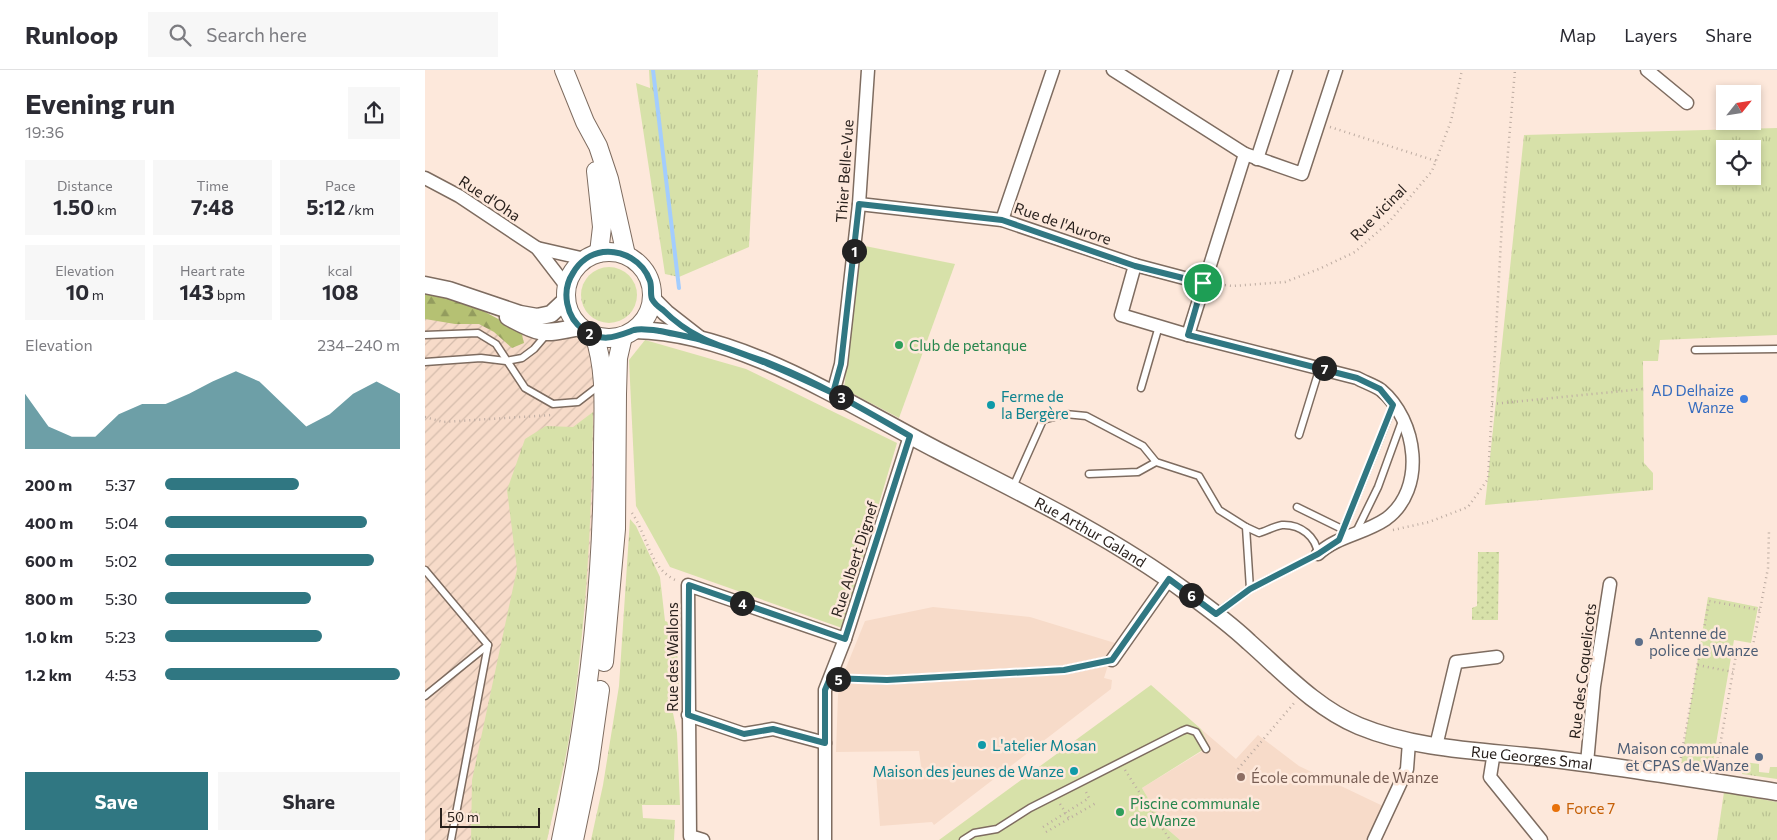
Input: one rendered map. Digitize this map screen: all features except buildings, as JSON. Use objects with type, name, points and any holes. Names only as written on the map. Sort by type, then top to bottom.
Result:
[{"type":"main road","points":[[564,70],[585,122],[599,146],[609,179],[626,255]]},
{"type":"main road","points":[[585,122],[599,181],[602,227],[592,256]]},
{"type":"main road","points":[[561,840],[577,766],[592,667],[603,526],[603,383],[601,358],[587,331],[574,319],[567,294],[576,267],[592,256],[617,252],[634,260],[647,273],[652,299],[647,316],[629,333],[618,358],[616,529],[607,631],[589,768],[574,840]]},
{"type":"main road","points":[[587,331],[614,338],[629,333]]},
{"type":"street","name":"Thier Belle-Vue","points":[[833,393],[841,364],[859,204],[868,70]]},
{"type":"street","points":[[1002,220],[1053,70]]},
{"type":"street","points":[[1113,70],[1245,154],[1302,174],[1336,70]]},
{"type":"street","points":[[1257,158],[1286,70]]},
{"type":"street","points":[[1647,70],[1687,103]]},
{"type":"street","points":[[1188,335],[1245,154]]},
{"type":"street","name":"Rue d'Oha","points":[[425,178],[459,196],[537,248],[567,294]]},
{"type":"street","name":"Rue de l'Aurore","points":[[859,204],[1002,220],[1135,266],[1203,283]]},
{"type":"street","name":"Rue d'Oha","points":[[537,248],[592,256]]},
{"type":"street","points":[[1135,266],[1121,315],[1188,335],[1320,367],[1357,378],[1380,389],[1403,418],[1411,441],[1413,458],[1408,486],[1400,504],[1387,519],[1354,535],[1340,534],[1318,554]]},
{"type":"street","points":[[425,286],[449,290],[520,314],[537,317],[551,314],[567,294]]},
{"type":"street","points":[[652,299],[666,313],[700,339]]},
{"type":"street","points":[[488,303],[525,326],[547,334],[587,331]]},
{"type":"street","points":[[629,333],[659,331],[700,339]]},
{"type":"street","name":"Rue Arthur Galand","points":[[700,339],[777,366],[833,393],[910,436],[1091,531],[1169,579],[1216,614],[1304,691],[1335,713]]},
{"type":"street","name":"Rue Albert Dignef","points":[[825,840],[825,690],[845,639],[910,436]]},
{"type":"street","points":[[1112,660],[1169,579]]},
{"type":"street","name":"Rue des Coquelicots","points":[[1587,763],[1594,686],[1610,584]]},
{"type":"street","name":"Rue des Wallons","points":[[703,840],[690,836],[688,715],[689,585],[845,639]]},
{"type":"street","points":[[1436,746],[1456,662],[1497,657]]},
{"type":"street","name":"Rue Georges Smal","points":[[1335,713],[1359,726],[1409,742],[1587,763],[1777,792]]},
{"type":"street","points":[[688,715],[744,734],[773,729],[825,743]]},
{"type":"street","points":[[1374,840],[1407,769],[1409,742]]},
{"type":"street","points":[[1494,752],[1489,777],[1541,840]]},
{"type":"lane","points":[[1141,388],[1159,326]]},
{"type":"lane","points":[[425,335],[478,333],[496,344],[525,388],[553,404],[578,402],[603,383]]},
{"type":"lane","points":[[425,362],[481,358],[506,361],[522,358],[534,349],[547,334]]},
{"type":"lane","points":[[1695,350],[1777,349]]},
{"type":"lane","points":[[1299,435],[1320,367]]},
{"type":"lane","points":[[1297,507],[1340,534],[1393,411],[1393,405]]},
{"type":"lane","points":[[1012,489],[1043,420],[1065,414],[1087,416],[1143,446],[1156,462],[1199,476],[1219,510],[1246,527],[1259,533],[1282,525],[1300,529],[1311,536],[1317,544],[1318,554],[1250,589],[1216,614]]},
{"type":"lane","points":[[1354,535],[1378,487],[1403,418]]},
{"type":"lane","points":[[1089,474],[1137,472],[1156,462]]},
{"type":"lane","points":[[1246,527],[1250,589]]},
{"type":"lane","points":[[425,570],[488,644]]},
{"type":"lane","points":[[425,696],[488,644]]},
{"type":"lane","points":[[451,840],[488,644]]},
{"type":"lane","points":[[830,678],[887,680],[1064,670],[1112,660]]},
{"type":"lane","points":[[963,840],[974,833],[997,829],[1030,808],[1187,729],[1196,732],[1206,749]]},
{"type":"path","name":"Rue vicinal","points":[[1203,283],[1233,286],[1285,282],[1355,252],[1389,222],[1432,171],[1451,122],[1461,70]]},
{"type":"path","points":[[1386,532],[1429,522],[1468,508],[1488,479],[1502,222],[1515,70]]},
{"type":"path","points":[[1319,123],[1436,161]]},
{"type":"path","points":[[1492,404],[1643,389]]},
{"type":"path","points":[[425,417],[443,422],[552,415]]},
{"type":"path","points":[[629,508],[639,523],[658,565],[672,579],[689,585]]},
{"type":"path","points":[[1713,782],[1737,649],[1752,651],[1768,568],[1769,531]]},
{"type":"path","points":[[1678,776],[1709,601],[1760,610]]},
{"type":"path","points":[[1700,650],[1736,656]]},
{"type":"path","points":[[1697,665],[1733,672]]},
{"type":"path","points":[[1238,769],[1304,691]]},
{"type":"path","points":[[1121,762],[1170,840]]},
{"type":"path","points":[[1043,827],[1089,798],[1081,783]]},
{"type":"path","points":[[1046,832],[1096,803]]},
{"type":"shaded area","points":[[425,290],[521,331],[577,335],[592,347],[596,379],[592,518],[587,589],[569,734],[547,840],[425,840]]},
{"type":"shaded area","points":[[933,607],[1030,617],[1115,643],[1104,678],[1112,680],[1111,689],[934,825],[932,822],[880,826],[876,774],[922,773],[919,751],[836,752],[838,695],[843,675],[865,621]]},
{"type":"shaded area","name":"École communale de Wanze","points":[[1201,729],[1236,759],[1258,735],[1299,766],[1385,807],[1368,840],[1180,840],[1165,827],[1142,788],[1209,747]]},
{"type":"green space","points":[[649,70],[758,70],[749,247],[679,277],[665,274],[636,83],[650,88]]},
{"type":"green space","points":[[1761,128],[1777,128],[1777,335],[1660,340],[1658,361],[1643,361],[1644,463],[1653,473],[1653,490],[1485,505],[1524,135],[1761,130]]},
{"type":"green space","points":[[860,245],[955,264],[899,418],[844,389]]},
{"type":"green space","points":[[604,267],[614,267],[629,275],[635,284],[637,295],[635,306],[629,315],[614,323],[604,323],[593,318],[586,311],[581,300],[581,290],[586,279],[593,272]]},
{"type":"green space","points":[[425,290],[459,298],[521,331],[524,343],[512,348],[494,332],[479,324],[455,324],[425,319]]},
{"type":"green space","points":[[645,340],[746,369],[897,443],[842,628],[670,567],[636,506],[629,360]]},
{"type":"green space","points":[[593,412],[590,532],[576,693],[568,746],[547,840],[471,840],[472,780],[517,569],[507,490],[525,439],[546,426],[573,427]]},
{"type":"green space","points":[[630,519],[636,526],[660,577],[665,621],[676,625],[679,693],[669,693],[677,733],[680,805],[642,805],[643,818],[675,820],[674,840],[591,840],[603,785],[619,686]]},
{"type":"green space","points":[[1478,552],[1499,552],[1498,620],[1472,620],[1472,608],[1477,606]]},
{"type":"green space","points":[[1708,597],[1758,607],[1751,643],[1734,640],[1712,767],[1681,763]]},
{"type":"green space","points":[[1151,685],[1201,729],[1209,746],[1142,788],[1165,827],[1180,840],[939,840]]},
{"type":"green space","points":[[1744,762],[1759,764],[1759,772],[1769,773],[1770,767],[1777,767],[1777,779],[1742,774]]},
{"type":"green space","points":[[1724,792],[1777,802],[1777,840],[1717,840]]},
{"type":"waterway","points":[[653,70],[679,288]]},
{"type":"place","name":"Club de petanque","points":[[899,345]]},
{"type":"place","name":"AD Delhaize Wanze","points":[[1744,399]]},
{"type":"place","name":"Ferme de la Bergère","points":[[991,405]]},
{"type":"place","name":"Antenne de police de Wanze","points":[[1639,642]]},
{"type":"place","name":"L'atelier Mosan","points":[[982,745]]},
{"type":"place","name":"Maison communale et CPAS de Wanze","points":[[1759,757]]},
{"type":"place","name":"Maison des jeunes de Wanze","points":[[1074,771]]},
{"type":"place","name":"École communale de Wanze","points":[[1241,777]]},
{"type":"place","name":"Force 7","points":[[1556,808]]},
{"type":"place","name":"Piscine communale de Wanze","points":[[1120,812]]},
{"type":"route","points":[[1203,283],[1135,266],[1002,220],[859,204],[841,364],[833,393],[777,366],[700,339],[646,330],[635,330],[614,338],[604,338],[589,333],[580,327],[574,319],[566,300],[570,276],[585,259],[599,253],[608,252],[626,255],[647,273],[652,290],[652,299],[666,313],[700,339],[738,353],[777,366],[833,393],[910,436],[845,639],[689,585],[688,715],[744,734],[773,729],[825,743],[825,690],[830,678],[887,680],[1064,670],[1090,666],[1112,660],[1169,579],[1216,614],[1250,589],[1318,554],[1324,548],[1339,540],[1341,528],[1393,411],[1393,405],[1380,389],[1357,378],[1320,367],[1188,335],[1203,283]]}]
